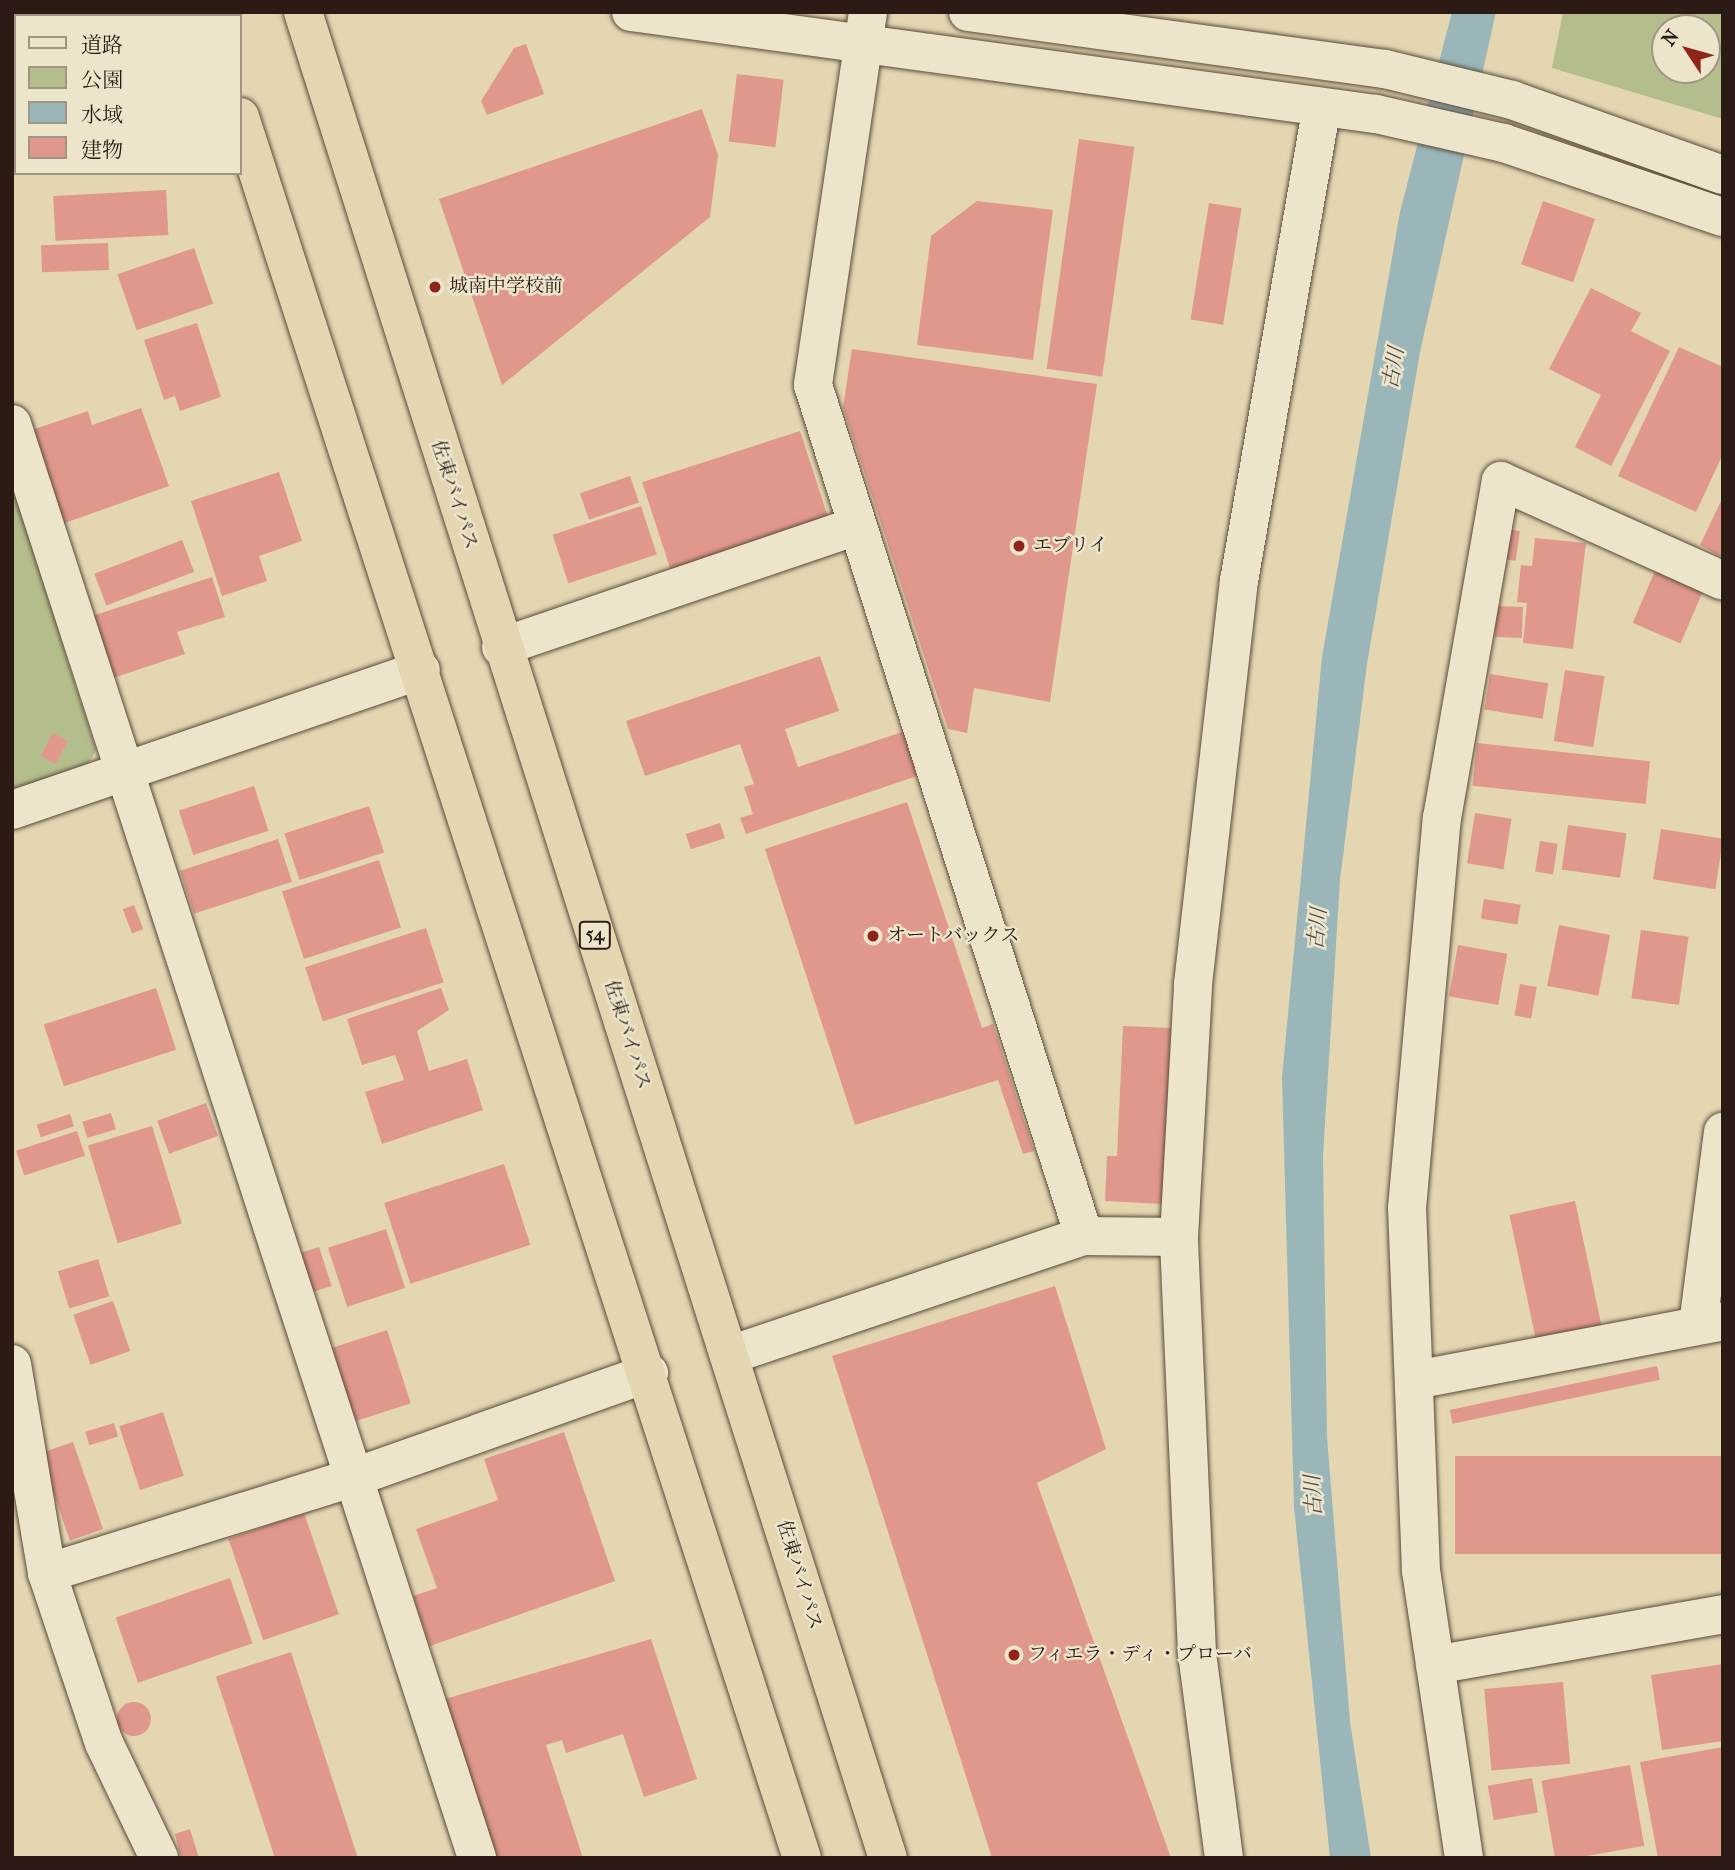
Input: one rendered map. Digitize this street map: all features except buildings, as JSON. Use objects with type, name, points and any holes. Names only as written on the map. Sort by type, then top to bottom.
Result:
[{"type":"highway","name":"佐東バイパス","points":[[303,12],[501,647],[730,1354],[888,1858]]},
{"type":"highway","points":[[242,123],[649,1373],[802,1858]]},
{"type":"street","points":[[631,12],[867,28],[1376,114],[1504,143],[1723,217]]},
{"type":"street","points":[[968,12],[1385,69],[1512,100],[1723,175]]},
{"type":"street","points":[[867,28],[813,385],[1084,1236]]},
{"type":"street","points":[[1224,1858],[1197,1653],[1179,1237],[1193,984],[1239,581],[1322,107]]},
{"type":"street","points":[[12,424],[477,1858]]},
{"type":"street","points":[[1464,1858],[1421,1571],[1407,1208],[1440,832],[1501,481],[1723,581]]},
{"type":"street","points":[[501,647],[857,526]]},
{"type":"street","points":[[12,810],[421,670]]},
{"type":"street","points":[[1415,1380],[1710,1323],[1723,1132]]},
{"type":"street","points":[[730,1354],[1084,1236],[1179,1237]]},
{"type":"street","points":[[12,1364],[47,1573],[104,1743],[159,1858]]},
{"type":"street","points":[[47,1573],[355,1477],[649,1373]]},
{"type":"street","points":[[1435,1665],[1723,1614]]},
{"type":"green space","points":[[1563,12],[1723,12],[1723,119],[1552,68]]},
{"type":"green space","points":[[12,484],[96,750],[86,768],[12,789]]},
{"type":"water","name":"古川","points":[[1452,12],[1496,12],[1420,352],[1367,664],[1340,880],[1323,1156],[1327,1437],[1350,1722],[1371,1858],[1330,1858],[1294,1507],[1282,1077],[1322,657],[1400,212]]},
{"type":"place","name":"城南中学校前","points":[[435,287]]},
{"type":"place","name":"エブリイ","points":[[1019,546]]},
{"type":"place","name":"オートバックス","points":[[873,936]]},
{"type":"place","name":"フィエラ・ディ・プローバ","points":[[1014,1655]]}]
